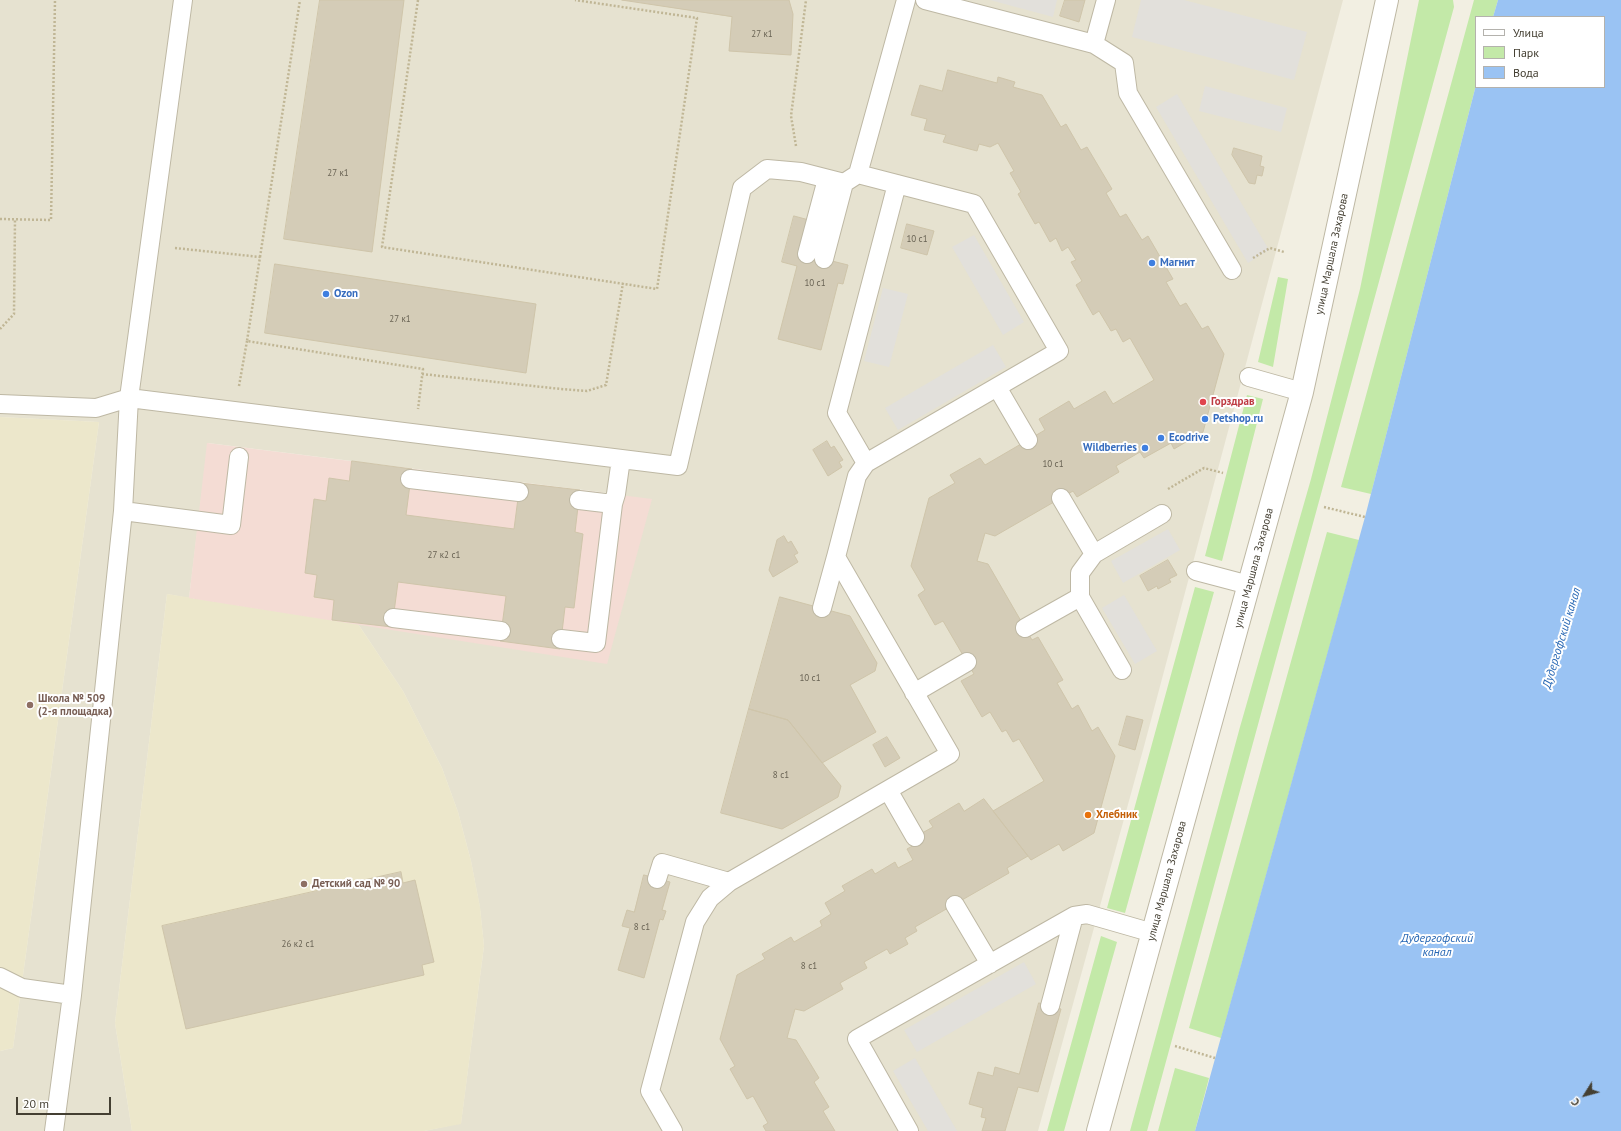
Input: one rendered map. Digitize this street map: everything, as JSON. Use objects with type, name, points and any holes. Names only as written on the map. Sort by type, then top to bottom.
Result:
[{"type":"street","name":"улица Маршала Захарова","points":[[1098,1131],[1302,392],[1387,0]]},
{"type":"lane","points":[[54,1131],[72,995],[124,511],[129,398],[183,0]]},
{"type":"lane","points":[[827,179],[816,257],[851,178],[906,0]]},
{"type":"lane","points":[[925,0],[1094,44],[1124,63],[1128,93],[1232,270]]},
{"type":"lane","points":[[1094,44],[1106,0]]},
{"type":"lane","points":[[0,404],[96,408],[129,398],[678,466],[742,188],[767,169],[801,172],[827,179],[851,178],[897,184],[974,204],[1059,351],[866,463],[858,476],[822,608]]},
{"type":"lane","points":[[866,463],[837,413],[897,184]]},
{"type":"lane","points":[[1249,377],[1302,392]]},
{"type":"lane","points":[[997,387],[1028,440]]},
{"type":"lane","points":[[124,511],[231,524],[239,457]]},
{"type":"lane","points":[[561,639],[596,643],[613,504],[616,494],[621,459]]},
{"type":"lane","points":[[410,479],[519,492]]},
{"type":"lane","points":[[1061,498],[1094,554]]},
{"type":"lane","points":[[579,500],[613,504]]},
{"type":"lane","points":[[1122,670],[1080,597],[1080,573],[1094,554],[1162,514]]},
{"type":"lane","points":[[673,1131],[650,1091],[695,922],[710,898],[729,882],[950,754],[836,557]]},
{"type":"lane","points":[[1196,570],[1249,585]]},
{"type":"lane","points":[[1025,628],[1080,597]]},
{"type":"lane","points":[[393,618],[501,632]]},
{"type":"lane","points":[[914,693],[967,662]]},
{"type":"lane","points":[[888,790],[915,837]]},
{"type":"lane","points":[[657,879],[662,863],[729,882]]},
{"type":"lane","points":[[955,905],[990,964]]},
{"type":"lane","points":[[909,1131],[857,1039],[1074,916],[1087,914],[1153,933]]},
{"type":"lane","points":[[1050,1006],[1074,916]]},
{"type":"lane","points":[[0,977],[22,988],[72,995]]},
{"type":"path","points":[[0,219],[51,220],[55,0]]},
{"type":"path","points":[[235,411],[300,0]]},
{"type":"path","points":[[418,0],[382,247],[657,289],[697,18],[575,0]]},
{"type":"path","points":[[801,172],[791,116],[806,0]]},
{"type":"path","points":[[0,329],[14,314],[15,219]]},
{"type":"path","points":[[150,245],[260,257]]},
{"type":"path","points":[[1232,270],[1270,248],[1284,252]]},
{"type":"path","points":[[422,374],[561,390],[587,391],[606,386],[623,283]]},
{"type":"path","points":[[246,341],[423,369],[414,433]]},
{"type":"path","points":[[1324,507],[1365,517]]},
{"type":"path","points":[[1175,1046],[1215,1058]]},
{"type":"shaded area","points":[[0,0],[1343,0],[1143,750],[1038,1131],[424,1131],[461,1123],[484,946],[480,908],[471,861],[458,812],[442,768],[403,691],[358,624],[607,663],[616,494],[208,443],[189,598],[167,594],[115,1023],[132,1131],[0,1131],[0,1051],[13,1048],[99,422],[0,417]]},
{"type":"shaded area","points":[[990,0],[1057,0],[1053,17]]},
{"type":"shaded area","points":[[1141,0],[1184,0],[1307,32],[1294,80],[1132,37]]},
{"type":"shaded area","points":[[1205,86],[1287,108],[1281,132],[1199,111]]},
{"type":"shaded area","points":[[1177,94],[1269,250],[1248,263],[1156,107]]},
{"type":"shaded area","points":[[974,235],[1024,322],[1003,335],[952,247]]},
{"type":"shaded area","points":[[883,288],[908,294],[889,367],[864,361]]},
{"type":"shaded area","points":[[993,345],[1006,367],[898,430],[885,408]]},
{"type":"shaded area","name":"Школа № 509 (2-я площадка)","points":[[0,417],[99,422],[13,1048],[0,1051]]},
{"type":"shaded area","points":[[207,443],[652,499],[607,664],[189,598]]},
{"type":"shaded area","points":[[1168,529],[1180,550],[1123,583],[1111,561]]},
{"type":"shaded area","name":"Детский сад № 90","points":[[167,594],[358,624],[403,691],[442,768],[458,812],[471,861],[480,907],[484,946],[461,1124],[424,1131],[132,1131],[115,1023]]},
{"type":"shaded area","points":[[1124,595],[1157,651],[1135,664],[1102,608]]},
{"type":"shaded area","points":[[1024,962],[1036,984],[917,1052],[904,1030]]},
{"type":"shaded area","points":[[915,1058],[957,1131],[928,1131],[893,1071]]},
{"type":"green space","points":[[1419,0],[1453,0],[1454,7],[1147,1131],[1130,1131],[1240,727],[1311,479],[1360,289]]},
{"type":"green space","points":[[1474,0],[1498,0],[1493,16],[1475,16],[1475,88],[1371,494],[1341,487]]},
{"type":"green space","points":[[1278,277],[1288,279],[1273,367],[1258,362]]},
{"type":"green space","points":[[1247,395],[1263,399],[1222,561],[1205,556]]},
{"type":"green space","points":[[1327,532],[1359,540],[1221,1038],[1189,1028]]},
{"type":"green space","points":[[1195,587],[1214,592],[1125,913],[1107,908]]},
{"type":"green space","points":[[1101,936],[1117,942],[1064,1131],[1047,1131]]},
{"type":"green space","points":[[1175,1068],[1209,1078],[1195,1131],[1158,1131]]},
{"type":"water","name":"Дудергофский канал","points":[[1498,0],[1621,0],[1621,1131],[1195,1131],[1365,517],[1475,88],[1605,88],[1605,16],[1493,16]]},
{"type":"building","points":[[320,0],[404,0],[372,252],[284,239]]},
{"type":"building","points":[[622,0],[789,0],[793,14],[791,55],[729,51],[732,17]]},
{"type":"building","points":[[1065,0],[1085,0],[1079,22],[1060,16]]},
{"type":"building","points":[[948,70],[997,83],[998,77],[1015,82],[1013,87],[1042,95],[1061,127],[1066,124],[1081,150],[1087,147],[1112,189],[1106,193],[1120,217],[1126,214],[1142,240],[1148,236],[1173,279],[1166,282],[1180,306],[1186,303],[1202,329],[1208,326],[1224,354],[1203,432],[1174,449],[1171,443],[1144,458],[1140,452],[1116,466],[1119,472],[1077,497],[1073,491],[995,536],[985,533],[977,561],[988,564],[1032,640],[1038,637],[1063,680],[1057,683],[1072,709],[1078,705],[1092,731],[1098,727],[1115,756],[1094,833],[1063,851],[1059,844],[1031,860],[993,811],[1044,781],[1019,739],[1013,742],[1006,730],[1002,732],[990,712],[982,717],[961,681],[974,674],[943,621],[935,625],[918,595],[925,590],[911,566],[929,498],[955,483],[950,475],[980,458],[985,465],[1045,430],[1039,419],[1069,401],[1074,409],[1105,391],[1113,404],[1154,380],[1130,338],[1123,342],[1116,329],[1111,331],[1099,311],[1093,315],[1076,285],[1082,281],[1071,262],[1076,260],[1068,247],[1062,251],[1056,238],[1050,242],[1039,222],[1035,224],[1018,194],[1021,192],[1010,173],[1014,171],[998,143],[990,147],[979,144],[977,151],[943,142],[946,135],[924,130],[927,119],[911,115],[920,85],[942,91]]},
{"type":"building","points":[[1234,148],[1262,156],[1260,166],[1264,167],[1262,176],[1257,175],[1255,184],[1249,183],[1232,155]]},
{"type":"building","points":[[794,216],[809,220],[824,259],[848,265],[843,284],[838,283],[821,350],[778,339],[797,266],[782,262]]},
{"type":"building","points":[[907,224],[934,231],[927,255],[901,248]]},
{"type":"building","points":[[275,264],[536,304],[526,373],[265,333]]},
{"type":"building","points":[[827,441],[831,448],[834,446],[843,460],[839,462],[842,467],[828,476],[813,450]]},
{"type":"building","points":[[352,461],[412,469],[406,515],[514,529],[520,483],[580,490],[575,532],[583,534],[574,608],[565,607],[560,649],[500,641],[506,596],[398,582],[392,627],[332,620],[334,600],[314,597],[317,575],[305,573],[314,499],[326,501],[329,478],[349,481]]},
{"type":"building","points":[[784,536],[788,543],[791,541],[798,553],[794,555],[798,562],[773,577],[769,570],[777,540]]},
{"type":"building","points":[[1168,560],[1177,575],[1169,579],[1171,582],[1158,589],[1157,586],[1148,591],[1140,576]]},
{"type":"building","points":[[780,597],[850,616],[877,663],[875,671],[850,685],[876,732],[822,763],[788,720],[749,709]]},
{"type":"building","points":[[749,709],[788,720],[841,786],[838,797],[782,829],[721,813]]},
{"type":"building","points":[[1127,716],[1143,720],[1135,750],[1119,745]]},
{"type":"building","points":[[887,737],[900,758],[885,767],[873,745]]},
{"type":"building","points":[[984,799],[1028,856],[1007,868],[1009,873],[915,927],[917,931],[905,938],[908,944],[890,954],[887,949],[864,962],[867,968],[840,983],[843,989],[804,1011],[795,1009],[787,1038],[796,1040],[819,1078],[814,1082],[829,1107],[823,1111],[835,1131],[766,1131],[763,1126],[768,1123],[753,1096],[747,1099],[730,1069],[735,1066],[720,1039],[737,975],[765,959],[762,954],[791,937],[794,942],[822,926],[820,921],[831,914],[825,903],[845,891],[842,886],[872,869],[875,874],[895,862],[898,868],[913,860],[907,849],[916,844],[913,838],[933,827],[929,821],[959,803],[964,811]]},
{"type":"building","points":[[401,872],[403,883],[415,880],[434,962],[422,965],[424,975],[186,1029],[162,926]]},
{"type":"building","points":[[644,875],[670,882],[662,910],[666,911],[663,920],[660,919],[644,978],[618,970],[630,928],[622,926],[627,910],[634,912]]},
{"type":"building","points":[[1039,1003],[1061,1009],[1038,1092],[1018,1087],[1005,1131],[982,1131],[986,1118],[981,1117],[983,1108],[969,1104],[978,1072],[993,1076],[995,1067],[1019,1074]]},
{"type":"place","name":"Магнит","points":[[1152,263]]},
{"type":"place","name":"Ozon","points":[[326,294]]},
{"type":"place","name":"Горздрав","points":[[1203,402]]},
{"type":"place","name":"Petshop.ru","points":[[1205,419]]},
{"type":"place","name":"Ecodrive","points":[[1161,438]]},
{"type":"place","name":"Wildberries","points":[[1145,448]]},
{"type":"place","name":"Школа № 509 (2-я площадка)","points":[[30,705]]},
{"type":"place","name":"Хлебник","points":[[1088,815]]},
{"type":"place","name":"Детский сад № 90","points":[[304,884]]}]
